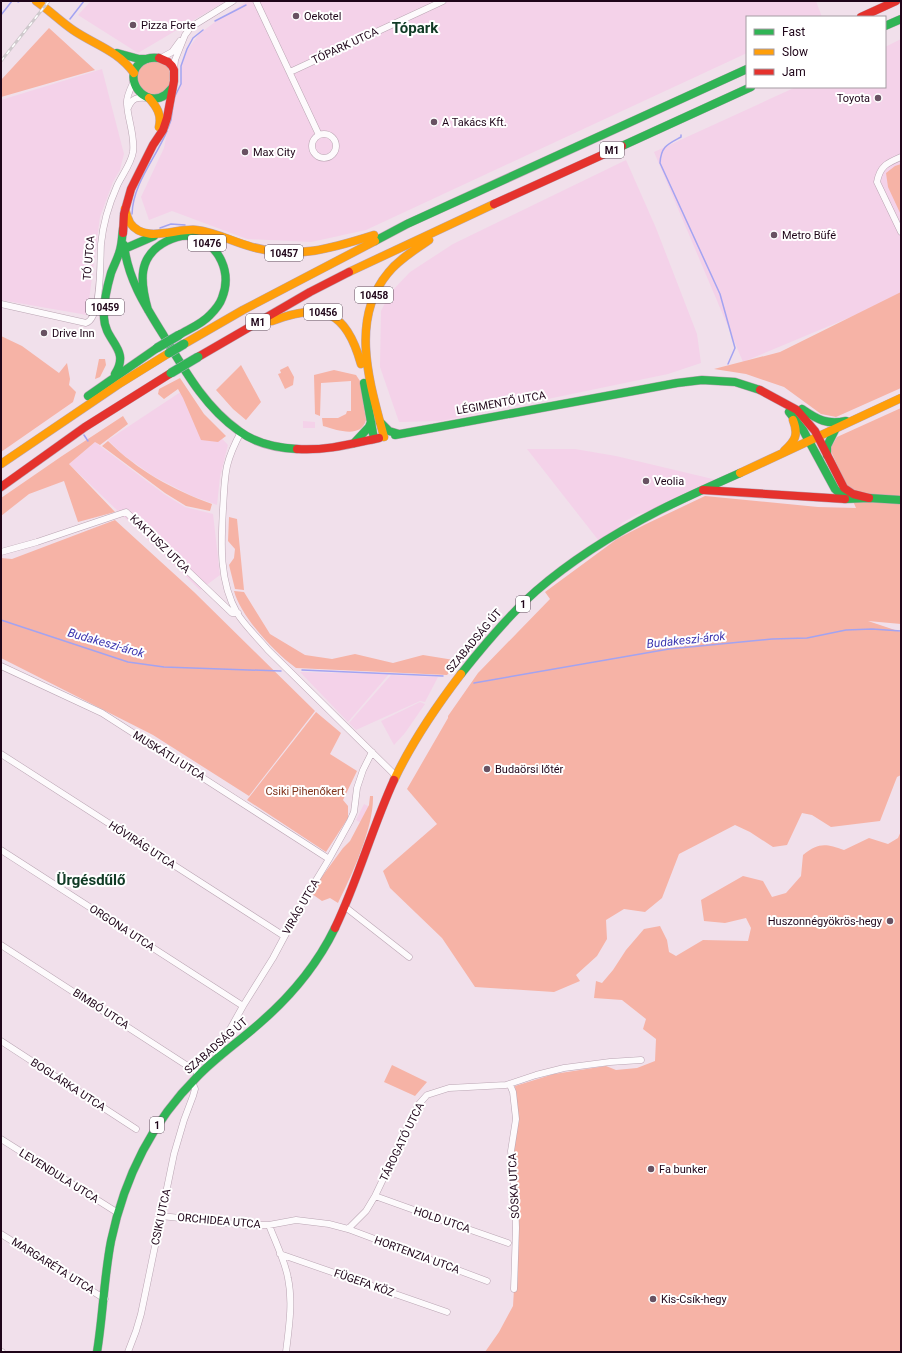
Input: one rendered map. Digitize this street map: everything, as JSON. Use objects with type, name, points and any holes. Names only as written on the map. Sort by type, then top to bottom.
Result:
[{"type":"main road","points":[[36,1],[74,30],[116,53],[127,63],[139,92],[149,98],[158,108],[161,116],[161,123],[154,144]]},
{"type":"main road","points":[[863,16],[896,1]]},
{"type":"main road","points":[[886,26],[901,19]]},
{"type":"main road","points":[[116,53],[139,59],[161,58],[171,66],[175,81],[169,98],[166,121],[134,182],[125,209],[123,229],[124,249],[132,279],[148,310]]},
{"type":"main road","points":[[134,77],[139,64],[148,58]]},
{"type":"main road","name":"M1","points":[[1,464],[75,410],[243,310],[407,224],[746,69]]},
{"type":"main road","points":[[149,98],[157,99],[164,96],[172,88]]},
{"type":"main road","name":"M1","points":[[1,487],[88,425],[206,352],[310,292],[472,214],[749,88]]},
{"type":"main road","name":"10457","points":[[125,209],[128,221],[137,231],[145,235],[160,234]]},
{"type":"main road","name":"10458","points":[[384,436],[375,422],[365,340],[367,317],[375,293],[388,273],[402,260],[422,245],[472,214]]},
{"type":"main road","name":"10457","points":[[124,249],[160,234],[176,230],[198,230],[268,251],[300,254],[337,247],[407,224]]},
{"type":"main road","name":"10459","points":[[112,379],[119,370],[122,360],[119,352],[107,334],[104,314],[110,276],[121,248],[123,229]]},
{"type":"main road","name":"10476","points":[[75,410],[112,379],[157,348],[209,316],[219,306],[224,295],[227,281],[226,270],[221,258],[211,246],[195,238],[178,237],[163,243],[153,251],[146,262],[142,276],[143,290],[148,310]]},
{"type":"main road","name":"LÉGIMENTŐ UTCA","points":[[148,310],[192,383],[207,403],[219,416],[240,432],[269,445],[283,448],[314,450],[502,414],[543,408],[683,382],[702,380],[734,382],[751,386],[772,395],[797,410],[810,423],[844,488],[853,494],[868,498]]},
{"type":"main road","name":"10456","points":[[206,352],[286,315],[310,310],[328,314],[345,327],[356,344],[375,422],[374,439]]},
{"type":"main road","points":[[772,395],[802,427],[835,489],[841,495],[850,499]]},
{"type":"main road","points":[[772,395],[803,410],[819,421],[837,423],[854,420]]},
{"type":"main road","name":"1","points":[[703,490],[732,478],[782,453],[901,398]]},
{"type":"main road","points":[[782,453],[796,436],[796,427],[789,412]]},
{"type":"main road","points":[[354,443],[375,422],[398,434]]},
{"type":"main road","points":[[828,455],[827,446],[836,428]]},
{"type":"main road","points":[[732,478],[733,485],[737,493]]},
{"type":"main road","points":[[703,490],[850,499],[868,498],[901,500]]},
{"type":"main road","name":"SZABADSÁG ÚT","points":[[97,1352],[111,1244],[118,1213],[134,1169],[146,1145],[170,1108],[192,1082],[277,1008],[297,987],[324,947],[344,906],[383,805],[396,776],[423,728],[447,693],[492,637],[523,604],[545,584],[628,527],[703,490]]},
{"type":"street","points":[[161,58],[172,52],[191,27],[233,1]]},
{"type":"street","points":[[256,1],[319,135]]},
{"type":"street","name":"TÓPARK UTCA","points":[[290,72],[444,1]]},
{"type":"street","points":[[174,73],[175,60],[185,35]]},
{"type":"street","name":"TÓ UTCA","points":[[1,304],[86,322],[91,320],[97,301],[101,244],[106,217],[116,188],[133,152],[133,132],[127,100],[134,77]]},
{"type":"street","points":[[128,110],[130,104],[135,98],[149,98]]},
{"type":"street","points":[[319,135],[329,135],[333,138],[335,149],[333,154],[329,157],[324,158],[317,156],[313,152],[311,145],[314,139],[319,135]]},
{"type":"street","points":[[901,157],[884,166],[879,174],[877,182],[901,232]]},
{"type":"street","points":[[240,432],[231,455],[225,478],[221,544],[227,587],[238,613],[268,650],[396,776]]},
{"type":"street","name":"KAKTUSZ UTCA","points":[[1,552],[37,542],[126,512],[232,613],[238,613]]},
{"type":"street","name":"MUSKÁTLI UTCA","points":[[1,666],[102,714],[329,858]]},
{"type":"street","name":"VIRÁG UTCA","points":[[219,1058],[219,1049],[243,1006],[273,958],[354,812],[356,788],[372,752]]},
{"type":"street","name":"HÓVIRÁG UTCA","points":[[1,754],[284,936]]},
{"type":"street","name":"ORGONA UTCA","points":[[1,850],[243,1006]]},
{"type":"street","points":[[344,906],[409,957]]},
{"type":"street","name":"BIMBÓ UTCA","points":[[1,945],[200,1074]]},
{"type":"street","name":"BOGLÁRKA UTCA","points":[[1,1041],[136,1129]]},
{"type":"street","name":"TÁROGATÓ UTCA","points":[[348,1229],[366,1211],[376,1196],[419,1104],[427,1095],[449,1088],[510,1085],[536,1075],[558,1069],[587,1064],[641,1060]]},
{"type":"street","name":"CSIKI UTCA","points":[[128,1352],[141,1314],[174,1154],[195,1089],[192,1082]]},
{"type":"street","name":"SÓSKA UTCA","points":[[510,1085],[513,1092],[516,1119],[511,1151],[516,1228],[514,1289]]},
{"type":"street","name":"LEVENDULA UTCA","points":[[1,1139],[118,1213]]},
{"type":"street","name":"HOLD UTCA","points":[[376,1196],[508,1242]]},
{"type":"street","name":"ORCHIDEA UTCA","points":[[160,1216],[246,1225],[269,1225],[296,1220],[329,1224],[348,1229]]},
{"type":"street","points":[[269,1225],[288,1276],[291,1297],[286,1352]]},
{"type":"street","name":"HORTENZIA UTCA","points":[[348,1229],[487,1281]]},
{"type":"street","name":"MARGARÉTA UTCA","points":[[1,1234],[105,1299]]},
{"type":"street","name":"FÜGEFA KÖZ","points":[[280,1254],[447,1312]]},
{"type":"shaded area","points":[[91,1],[226,1],[138,53],[78,15]]},
{"type":"shaded area","points":[[247,1],[816,1],[822,16],[746,16],[746,53],[366,230],[311,242],[247,239],[172,211],[149,220],[141,197],[164,148],[174,98],[181,85],[182,65],[188,49],[199,34]]},
{"type":"shaded area","points":[[901,39],[901,296],[743,362],[654,152],[794,88],[886,88],[886,46]]},
{"type":"shaded area","points":[[102,69],[124,154],[120,170],[113,182],[100,217],[87,315],[1,300],[1,100]]},
{"type":"shaded area","points":[[626,160],[656,228],[697,334],[701,363],[668,374],[441,421],[399,422],[380,367],[381,311],[390,293],[410,272],[453,244]]},
{"type":"shaded area","points":[[182,391],[198,413],[228,445],[220,477],[217,505],[192,496],[153,476],[122,454],[108,440]]},
{"type":"shaded area","points":[[303,421],[315,422],[315,428],[303,428]]},
{"type":"shaded area","points":[[95,442],[164,494],[185,507],[213,514],[220,575],[200,590],[69,464]]},
{"type":"shaded area","points":[[527,449],[575,449],[616,456],[717,480],[648,512],[638,514],[622,523],[599,541]]},
{"type":"shaded area","points":[[300,672],[389,674],[348,722]]},
{"type":"shaded area","points":[[391,675],[438,677],[425,702],[420,701],[356,730],[349,723]]},
{"type":"shaded area","points":[[420,702],[425,704],[405,733],[394,745],[381,721]]},
{"type":"shaded area","points":[[364,804],[370,807],[361,823],[356,820]]},
{"type":"green space","points":[[49,28],[95,70],[1,97],[1,80]]},
{"type":"green space","points":[[151,61],[157,61],[166,66],[170,72],[170,84],[166,90],[157,95],[151,95],[142,90],[137,81],[137,75],[142,66]]},
{"type":"green space","points":[[901,164],[901,215],[888,187],[886,173],[895,166]]},
{"type":"green space","points":[[901,292],[901,388],[836,417],[821,414],[784,387],[746,374],[714,369],[780,352]]},
{"type":"green space","points":[[1,336],[22,346],[59,373],[67,363],[70,379],[69,385],[76,392],[73,402],[1,452]]},
{"type":"green space","points":[[99,359],[105,359],[106,365],[100,377],[95,379]]},
{"type":"green space","points":[[241,365],[261,402],[246,420],[233,409],[216,390]]},
{"type":"green space","points":[[288,366],[294,377],[293,385],[285,389],[278,374],[281,373],[280,370]]},
{"type":"green space","points":[[334,370],[356,375],[360,381],[366,420],[359,430],[348,432],[323,426],[322,418],[338,418],[346,414],[347,411],[351,411],[351,381],[321,383],[320,416],[315,414],[314,375]]},
{"type":"green space","points":[[180,378],[204,414],[226,436],[218,442],[201,440],[178,389],[164,399],[158,394],[159,389]]},
{"type":"green space","points":[[901,408],[901,624],[868,621],[901,632],[901,775],[897,777],[880,821],[831,827],[812,815],[802,813],[787,845],[773,847],[750,832],[735,825],[679,854],[662,898],[645,912],[624,909],[606,920],[607,939],[597,956],[576,975],[580,981],[554,992],[475,987],[442,938],[390,888],[383,871],[437,824],[407,789],[448,716],[478,673],[550,599],[545,592],[617,539],[705,496],[818,507],[856,508],[830,449],[837,437]]},
{"type":"green space","points":[[123,416],[128,424],[100,445],[95,442],[69,464],[115,512],[78,522],[64,481],[29,494],[1,516],[1,498]]},
{"type":"green space","points":[[108,441],[131,461],[156,478],[170,486],[212,504],[210,511],[186,506],[165,493],[102,446]]},
{"type":"green space","points":[[229,517],[237,519],[244,590],[235,589],[229,565],[234,558],[235,549],[228,541]]},
{"type":"green space","points":[[115,520],[194,592],[315,711],[249,796],[153,735],[1,658],[1,558],[12,559]]},
{"type":"green space","points":[[234,591],[244,592],[270,634],[305,655],[332,659],[355,654],[393,663],[423,655],[460,661],[447,675],[296,668],[269,644],[251,623]]},
{"type":"green space","name":"Csiki Pihenőkert","points":[[316,712],[341,733],[330,754],[357,771],[343,800],[348,806],[348,818],[326,852],[247,800]]},
{"type":"green space","points":[[370,796],[373,796],[370,822],[350,879],[338,903],[330,898],[322,901],[312,894],[318,882],[343,848],[350,841],[369,805]]},
{"type":"green space","points":[[901,831],[901,1352],[485,1352],[499,1332],[513,1306],[513,1146],[518,1124],[515,1086],[554,1074],[606,1066],[616,1070],[637,1068],[655,1061],[656,1039],[643,1029],[646,1019],[622,1000],[594,998],[596,981],[602,983],[613,970],[626,950],[644,929],[660,926],[667,940],[669,952],[676,956],[703,940],[748,941],[751,928],[746,918],[725,923],[704,921],[701,900],[743,876],[763,881],[772,897],[786,893],[801,876],[803,855],[814,848],[823,845],[844,850],[869,838],[888,844],[898,838]]},
{"type":"green space","points":[[392,1065],[427,1082],[415,1096],[384,1082]]},
{"type":"waterway","points":[[1,15],[12,1]]},
{"type":"waterway","points":[[70,19],[84,1]]},
{"type":"waterway","points":[[215,21],[246,5]]},
{"type":"waterway","points":[[168,128],[171,120],[174,98],[181,84],[181,66],[187,49],[193,38],[203,30]]},
{"type":"waterway","points":[[132,214],[136,192],[167,131]]},
{"type":"waterway","points":[[681,135],[681,137],[666,146],[662,153],[660,163],[720,294],[735,348],[728,364]]},
{"type":"waterway","points":[[160,228],[171,224],[185,225]]},
{"type":"waterway","points":[[84,435],[88,441]]},
{"type":"waterway","name":"Budakeszi-árok","points":[[1,620],[128,662],[164,667],[281,671]]},
{"type":"waterway","name":"Budakeszi-árok","points":[[474,683],[669,649],[772,639],[807,638],[846,630],[872,629],[901,631]]},
{"type":"waterway","name":"Budakeszi-árok","points":[[302,670],[443,676]]},
{"type":"railway","points":[[1,61],[49,1]]},
{"type":"traffic: fast","points":[[886,26],[901,19]]},
{"type":"traffic: fast","points":[[117,53],[139,59],[147,59]]},
{"type":"traffic: fast","points":[[159,58],[149,58],[141,62],[135,69],[134,76],[138,90],[143,95],[150,98],[157,98],[165,95],[172,88]]},
{"type":"traffic: fast","points":[[375,241],[407,224],[746,69]]},
{"type":"traffic: fast","points":[[622,146],[749,88]]},
{"type":"traffic: fast","points":[[115,374],[120,358],[119,352],[105,326],[104,307],[111,273],[121,247],[123,229]]},
{"type":"traffic: fast","points":[[124,249],[154,236]]},
{"type":"traffic: fast","points":[[148,310],[143,290],[143,271],[150,254],[157,247],[167,241],[184,236],[194,237],[211,246],[222,261],[226,279],[222,298],[220,303],[207,318],[179,335]]},
{"type":"traffic: fast","points":[[124,245],[129,270],[144,304],[188,375],[206,400],[227,421],[252,439],[266,444],[297,449]]},
{"type":"traffic: fast","points":[[157,348],[179,335]]},
{"type":"traffic: fast","points":[[169,353],[184,344]]},
{"type":"traffic: fast","points":[[88,396],[157,348]]},
{"type":"traffic: fast","points":[[171,373],[198,357]]},
{"type":"traffic: fast","points":[[395,435],[677,383],[702,380],[735,382],[760,390]]},
{"type":"traffic: fast","points":[[364,383],[374,439]]},
{"type":"traffic: fast","points":[[802,409],[823,421],[846,421]]},
{"type":"traffic: fast","points":[[789,412],[803,430],[835,489],[841,495],[848,498]]},
{"type":"traffic: fast","points":[[354,443],[369,427],[371,422]]},
{"type":"traffic: fast","points":[[380,422],[389,431],[399,434]]},
{"type":"traffic: fast","points":[[827,455],[827,446],[836,428]]},
{"type":"traffic: fast","points":[[461,674],[516,610],[536,591],[565,568],[644,518],[740,473]]},
{"type":"traffic: fast","points":[[845,499],[869,498],[901,500]]},
{"type":"traffic: fast","points":[[97,1352],[111,1241],[132,1174],[153,1132],[181,1094],[197,1077],[272,1012],[303,979],[328,942],[335,928]]},
{"type":"traffic: slow","points":[[36,1],[73,30],[113,53],[134,73]]},
{"type":"traffic: slow","points":[[149,98],[158,111],[160,119],[159,127]]},
{"type":"traffic: slow","points":[[349,272],[494,204]]},
{"type":"traffic: slow","points":[[125,209],[130,223],[136,229],[144,233],[161,234],[196,230],[269,251],[314,251],[374,235]]},
{"type":"traffic: slow","points":[[384,437],[373,396],[366,353],[366,332],[369,311],[376,291],[392,268],[429,240]]},
{"type":"traffic: slow","points":[[184,344],[243,310],[375,241]]},
{"type":"traffic: slow","points":[[272,321],[305,312],[319,312],[330,315],[340,322],[348,332],[355,346],[361,364]]},
{"type":"traffic: slow","points":[[1,464],[119,384],[169,353]]},
{"type":"traffic: slow","points":[[740,473],[901,398]]},
{"type":"traffic: slow","points":[[784,451],[791,444],[796,434],[793,420]]},
{"type":"traffic: slow","points":[[394,780],[408,752],[424,726],[461,674]]},
{"type":"traffic: jam","points":[[863,16],[896,1]]},
{"type":"traffic: jam","points":[[123,233],[124,214],[131,189],[153,145],[163,130],[167,118],[174,81],[174,70],[168,62],[159,58]]},
{"type":"traffic: jam","points":[[494,204],[622,146]]},
{"type":"traffic: jam","points":[[198,357],[310,292],[349,272]]},
{"type":"traffic: jam","points":[[1,487],[85,427],[171,373]]},
{"type":"traffic: jam","points":[[760,390],[797,410],[815,431],[844,488],[853,494],[869,498]]},
{"type":"traffic: jam","points":[[297,449],[328,448],[379,438]]},
{"type":"traffic: jam","points":[[703,490],[845,499]]},
{"type":"traffic: jam","points":[[335,928],[394,780]]},
{"type":"place","name":"Oekotel","points":[[296,16]]},
{"type":"place","name":"Pizza Forte","points":[[133,25]]},
{"type":"place","name":"Toyota","points":[[878,98]]},
{"type":"place","name":"A Takács Kft.","points":[[434,122]]},
{"type":"place","name":"Max City","points":[[245,152]]},
{"type":"place","name":"Metro Büfé","points":[[774,235]]},
{"type":"place","name":"Drive Inn","points":[[44,333]]},
{"type":"place","name":"Veolia","points":[[646,481]]},
{"type":"place","name":"Budaörsi lőtér","points":[[487,769]]},
{"type":"place","name":"Huszonnégyökrös-hegy","points":[[890,921]]},
{"type":"place","name":"Fa bunker","points":[[651,1169]]},
{"type":"place","name":"Kis-Csík-hegy","points":[[653,1299]]},
{"type":"district","name":"Tópark","points":[[415,28]]},
{"type":"district","name":"Ürgésdűlő","points":[[91,880]]}]
